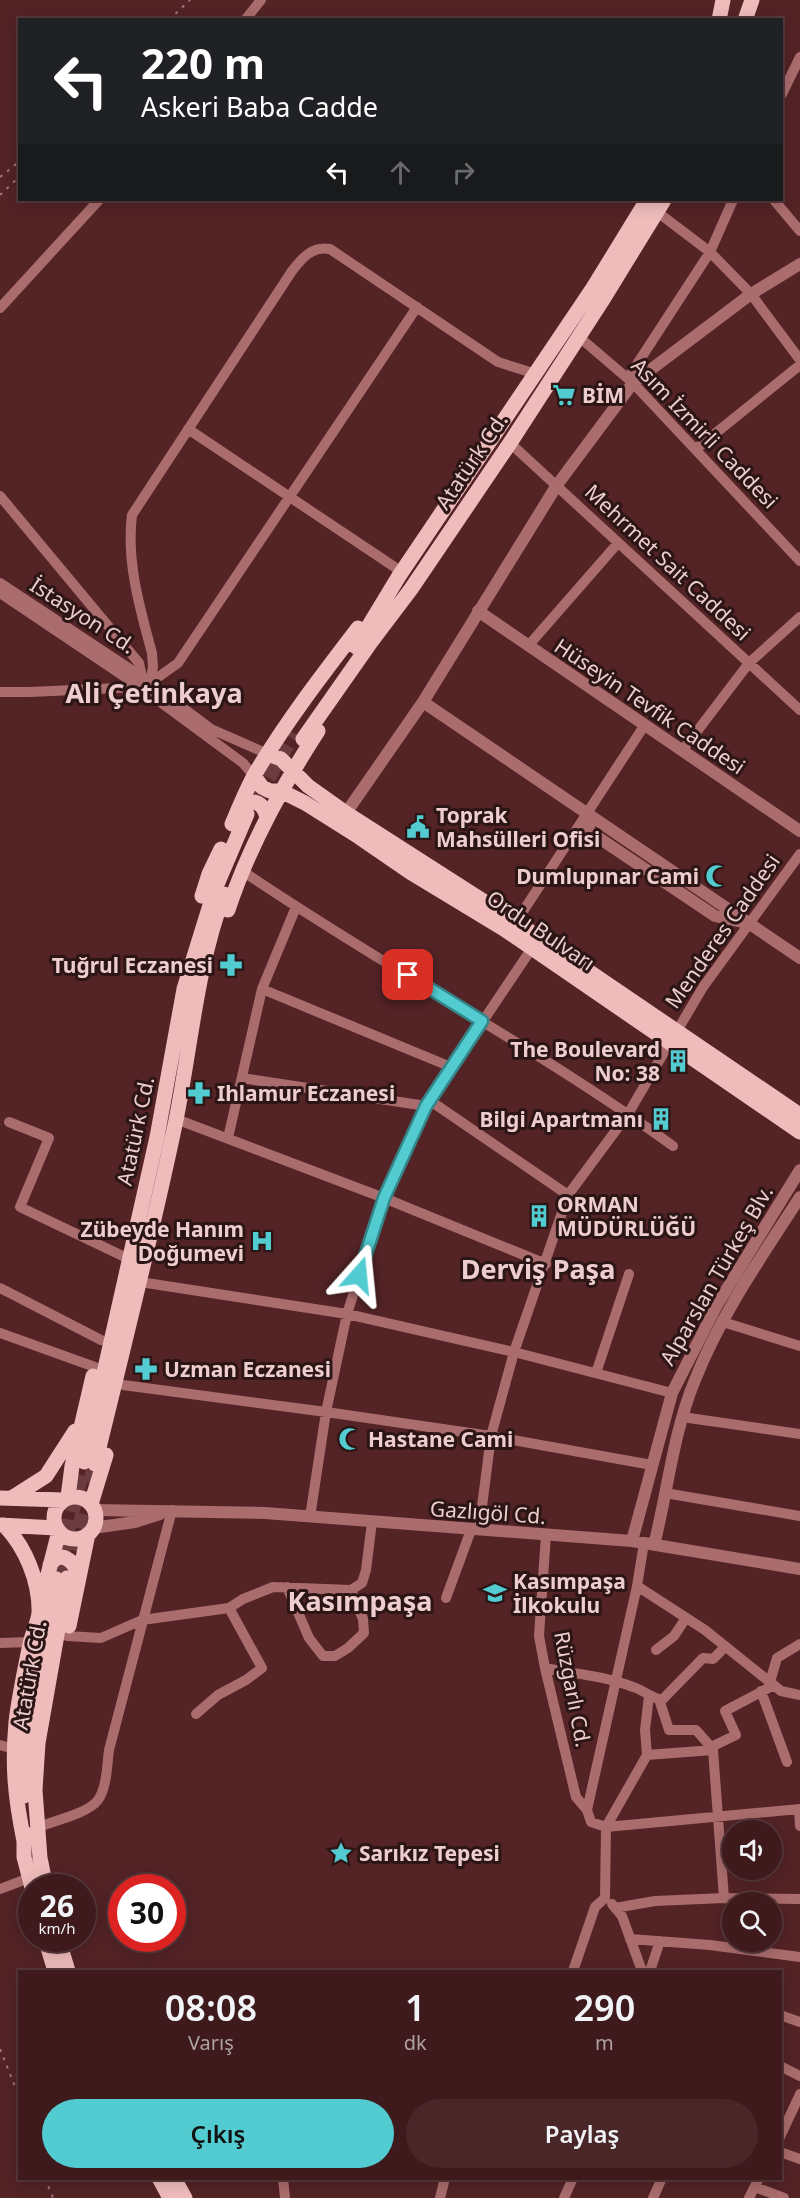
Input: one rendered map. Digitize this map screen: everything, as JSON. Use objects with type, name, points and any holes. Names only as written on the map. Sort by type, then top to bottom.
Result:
[{"type":"main road","points":[[718,18],[723,0]]},
{"type":"main road","points":[[730,18],[734,0]]},
{"type":"main road","points":[[740,18],[744,0]]},
{"type":"main road","points":[[747,18],[752,0]]},
{"type":"main road","name":"Atatürk Cd.","points":[[297,738],[411,589],[510,443],[578,336],[656,204]]},
{"type":"main road","name":"Atatürk Cd.","points":[[297,738],[329,665],[400,574],[593,288],[656,204]]},
{"type":"main road","points":[[198,998],[241,870],[253,814],[254,776],[268,754],[297,738]]},
{"type":"main road","points":[[253,814],[280,791],[292,771],[297,738]]},
{"type":"main road","name":"Ordu Bulvarı","points":[[268,754],[281,759],[308,786],[346,813],[516,922],[674,1036],[800,1132]]},
{"type":"main road","name":"Ordu Bulvarı","points":[[254,776],[262,787],[270,791],[280,791],[359,837],[410,872],[800,1115]]},
{"type":"main road","name":"Atatürk Cd.","points":[[87,1467],[129,1259],[157,1137],[184,989],[187,946],[209,874],[253,814]]},
{"type":"main road","name":"Atatürk Cd.","points":[[87,1467],[140,1282],[176,1119],[205,958],[220,903],[253,814]]},
{"type":"main road","points":[[6,1497],[46,1476],[72,1437],[83,1414],[100,1341],[129,1259]]},
{"type":"main road","points":[[39,1827],[46,1721],[67,1636],[58,1530],[54,1522],[55,1510],[66,1499],[87,1467],[104,1460],[138,1316],[140,1282]]},
{"type":"main road","points":[[24,1841],[15,1794],[13,1766],[7,1747],[16,1720],[39,1613],[95,1522],[87,1467],[83,1414]]},
{"type":"main road","points":[[6,1497],[66,1499],[81,1497],[93,1507]]},
{"type":"main road","points":[[2,1525],[58,1530],[72,1539],[78,1539],[90,1531]]},
{"type":"main road","points":[[2,1525],[15,1536],[26,1554],[32,1572],[39,1613]]},
{"type":"main road","name":"Atatürk Cd.","points":[[43,1874],[35,1790],[38,1743],[63,1574]]},
{"type":"main road","name":"Atatürk Cd.","points":[[28,1874],[24,1857],[24,1769],[42,1647],[63,1574]]},
{"type":"main road","points":[[49,1952],[55,1970]]},
{"type":"main road","points":[[62,1952],[68,1970]]},
{"type":"main road","points":[[160,2180],[170,2198]]},
{"type":"main road","points":[[175,2180],[185,2198]]},
{"type":"street","points":[[248,18],[261,0]]},
{"type":"street","points":[[783,92],[799,59]]},
{"type":"street","points":[[0,308],[98,201]]},
{"type":"street","points":[[346,813],[423,702],[557,485],[631,380],[710,252],[733,201]]},
{"type":"street","points":[[775,201],[800,231]]},
{"type":"street","points":[[656,204],[710,252],[751,294],[800,360]]},
{"type":"street","points":[[144,682],[153,667],[152,653],[131,554],[132,515],[301,259],[321,248],[330,249],[498,362],[536,374]]},
{"type":"street","points":[[631,380],[751,294],[800,264]]},
{"type":"street","points":[[0,692],[30,692],[144,682],[178,663],[417,307]]},
{"type":"street","name":"Asım İzmirli Caddesi","points":[[578,336],[631,380],[800,561]]},
{"type":"street","points":[[696,449],[800,365]]},
{"type":"street","points":[[188,429],[290,496],[400,574]]},
{"type":"street","name":"Mehrmet Sait Caddesi","points":[[510,443],[800,710]]},
{"type":"street","points":[[0,496],[139,663],[144,682]]},
{"type":"street","points":[[528,646],[618,543]]},
{"type":"street","name":"İstasyon Cd.","points":[[0,583],[211,729],[268,754]]},
{"type":"street","name":"İstasyon Cd.","points":[[0,593],[144,682],[243,763],[254,776]]},
{"type":"street","name":"Hüseyin Tevfik Caddesi","points":[[478,611],[800,831]]},
{"type":"street","points":[[682,751],[749,663],[800,617]]},
{"type":"street","points":[[423,702],[800,958]]},
{"type":"street","points":[[516,922],[644,726]]},
{"type":"street","name":"Menderes Caddesi","points":[[446,1598],[475,1530],[491,1436],[514,1352],[568,1195],[628,1114],[703,987],[800,854]]},
{"type":"street","points":[[241,870],[296,907],[628,1114],[673,1146]]},
{"type":"street","points":[[228,1138],[262,989],[296,907]]},
{"type":"street","points":[[310,1517],[326,1412],[347,1314],[384,1198],[427,1103],[532,948]]},
{"type":"street","points":[[262,989],[451,1067]]},
{"type":"street","points":[[243,1078],[427,1103],[568,1195]]},
{"type":"street","points":[[176,1119],[384,1198],[546,1264]]},
{"type":"street","points":[[9,1122],[49,1138],[20,1207],[129,1259]]},
{"type":"street","name":"Alparslan Türkeş Blv.","points":[[643,1543],[652,1465],[672,1393],[717,1305],[800,1170]]},
{"type":"street","name":"Alparslan Türkeş Blv.","points":[[643,1543],[665,1493],[682,1417],[694,1380],[732,1303],[800,1197]]},
{"type":"street","points":[[596,1373],[629,1274]]},
{"type":"street","points":[[140,1282],[347,1314],[514,1352],[672,1393]]},
{"type":"street","points":[[0,1288],[100,1341]]},
{"type":"street","points":[[723,1322],[800,1346]]},
{"type":"street","points":[[0,1333],[95,1367]]},
{"type":"street","points":[[123,1385],[491,1436],[652,1465]]},
{"type":"street","points":[[682,1417],[800,1434]]},
{"type":"street","points":[[665,1493],[800,1516]]},
{"type":"street","name":"Gazlıgöl Cd.","points":[[93,1507],[265,1513],[643,1543],[800,1569]]},
{"type":"street","points":[[39,1827],[90,1808],[98,1800],[104,1785],[109,1750],[172,1510]]},
{"type":"street","name":"Gazlıgöl Cd.","points":[[90,1531],[135,1522],[172,1510]]},
{"type":"street","points":[[67,1636],[101,1638],[142,1620],[230,1608],[243,1599],[273,1587],[351,1590],[362,1583],[366,1570],[372,1522]]},
{"type":"street","name":"Rüzgarlı Cd.","points":[[546,1535],[539,1636],[545,1668],[576,1797],[587,1810],[591,1822],[606,1827]]},
{"type":"street","points":[[587,1810],[637,1586],[643,1543]]},
{"type":"street","points":[[637,1586],[686,1618],[781,1691],[800,1695]]},
{"type":"street","points":[[288,1587],[309,1638],[320,1654],[327,1657],[335,1656],[348,1648],[364,1633],[363,1619],[351,1590]]},
{"type":"street","points":[[196,1714],[218,1695],[246,1680],[262,1668],[230,1608]]},
{"type":"street","points":[[656,1650],[674,1635],[686,1618]]},
{"type":"street","points":[[0,1643],[31,1642]]},
{"type":"street","points":[[647,1755],[712,1749],[736,1735],[725,1711],[772,1684],[777,1658],[800,1644]]},
{"type":"street","points":[[660,1702],[703,1658],[713,1659],[725,1647]]},
{"type":"street","points":[[545,1668],[635,1687],[659,1699],[669,1730],[696,1730],[712,1749],[723,1892]]},
{"type":"street","points":[[761,1691],[787,1762]]},
{"type":"street","points":[[573,1970],[596,1907],[605,1898],[606,1827],[647,1755],[645,1730],[649,1696]]},
{"type":"street","points":[[606,1827],[799,1809],[800,1826]]},
{"type":"street","points":[[0,1889],[18,1885]]},
{"type":"street","points":[[605,1898],[622,1916],[642,1970]]},
{"type":"street","points":[[615,1908],[655,1900],[722,1898]]},
{"type":"street","points":[[782,1899],[800,1899]]},
{"type":"street","points":[[630,1939],[710,1945],[800,1957]]},
{"type":"street","points":[[650,1970],[660,1941]]},
{"type":"street","points":[[782,2016],[800,2022]]},
{"type":"street","points":[[782,2067],[800,2076]]},
{"type":"street","points":[[782,2133],[800,2094]]},
{"type":"street","points":[[782,2153],[800,2159]]},
{"type":"street","points":[[283,2180],[285,2198]]},
{"type":"street","points":[[440,2198],[444,2180]]},
{"type":"street","points":[[564,2198],[572,2180]]},
{"type":"street","points":[[653,2198],[661,2180]]},
{"type":"street","points":[[749,2198],[757,2182],[784,2198]]},
{"type":"tunnel","points":[[257,798],[294,733]]},
{"type":"tunnel","points":[[56,1579],[84,1462]]},
{"type":"tunnel","points":[[68,1573],[95,1464]]},
{"type":"railway","points":[[171,18],[190,0]]},
{"type":"railway","points":[[0,177],[18,163]]},
{"type":"railway","points":[[0,195],[18,178]]},
{"type":"railway","points":[[0,2049],[18,2094]]},
{"type":"railway","points":[[46,2180],[53,2198]]},
{"type":"place","name":"BİM","points":[[564,395]]},
{"type":"place","name":"Toprak Mahsülleri Ofisi","points":[[418,827]]},
{"type":"place","name":"Dumlupınar Cami","points":[[717,876]]},
{"type":"place","name":"Tuğrul Eczanesi","points":[[231,965]]},
{"type":"place","name":"The Boulevard No: 38","points":[[678,1061]]},
{"type":"place","name":"Ihlamur Eczanesi","points":[[199,1093]]},
{"type":"place","name":"Bilgi Apartmanı","points":[[661,1119]]},
{"type":"place","name":"ORMAN MÜDÜRLÜĞÜ","points":[[539,1216]]},
{"type":"place","name":"Zübeyde Hanım Doğumevi","points":[[262,1241]]},
{"type":"place","name":"Uzman Eczanesi","points":[[146,1369]]},
{"type":"place","name":"Hastane Cami","points":[[350,1439]]},
{"type":"place","name":"Kasımpaşa İlkokulu","points":[[495,1593]]},
{"type":"place","name":"Sarıkız Tepesi","points":[[341,1853]]},
{"type":"district","name":"Ali Çetinkaya","points":[[154,692]]},
{"type":"district","name":"Derviş Paşa","points":[[538,1268]]},
{"type":"district","name":"Kasımpaşa","points":[[360,1600]]},
{"type":"route","points":[[359,1275],[384,1198],[426,1106],[482,1021],[408,975]]}]
